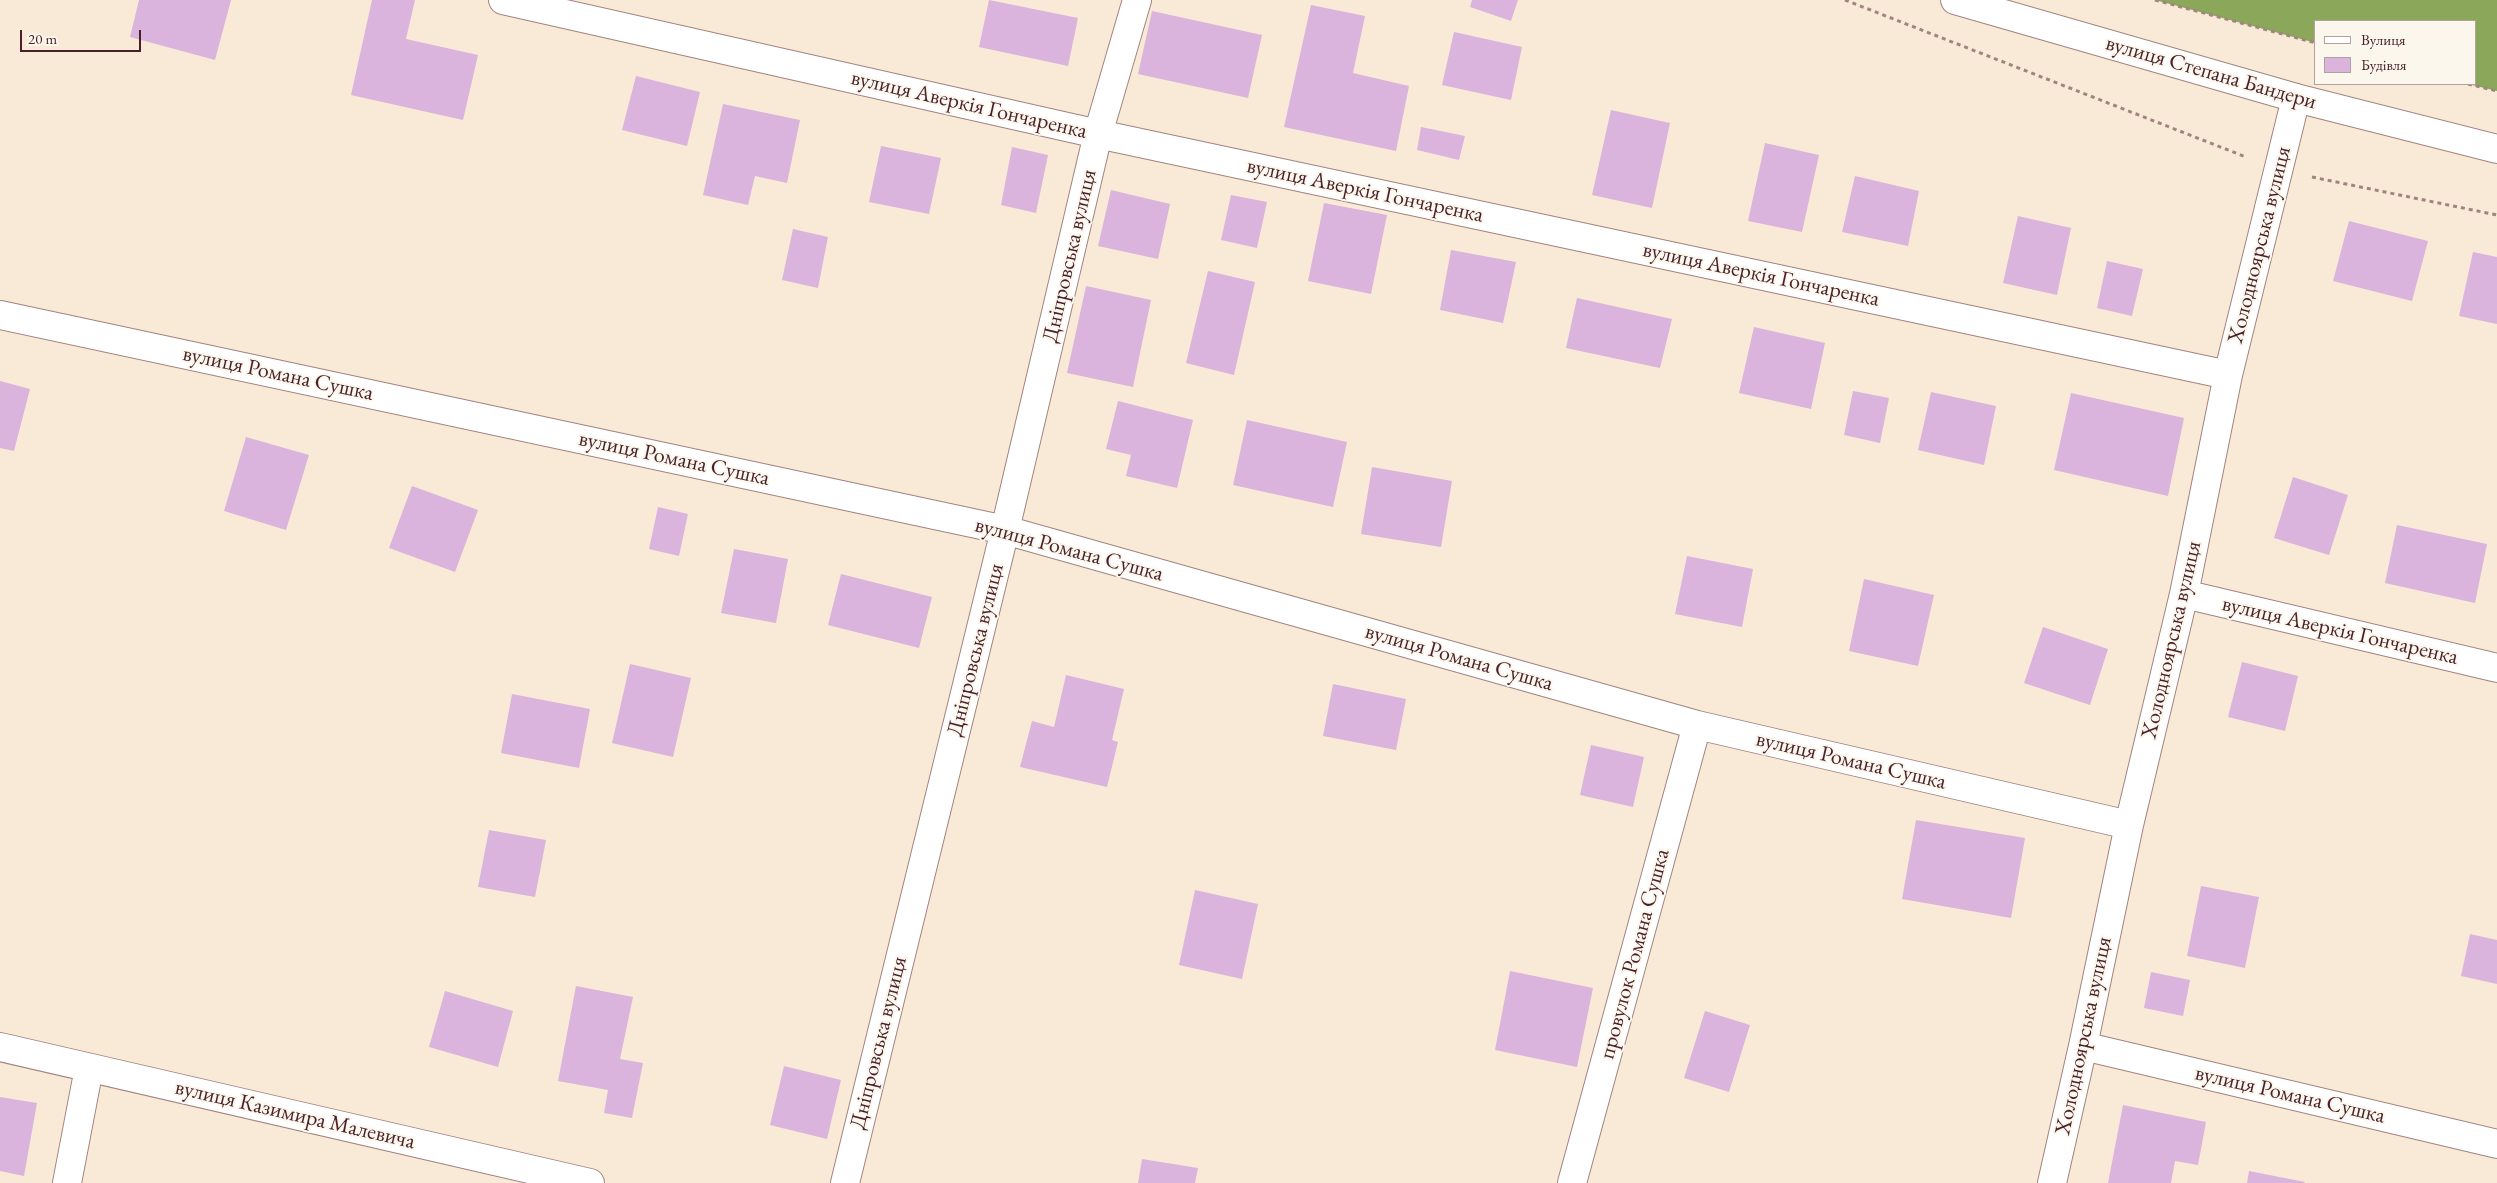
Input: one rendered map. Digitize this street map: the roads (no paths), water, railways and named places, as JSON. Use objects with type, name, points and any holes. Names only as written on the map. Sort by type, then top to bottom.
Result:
[{"type":"street","name":"вулиця Аверкія Гончаренка","points":[[503,0],[1098,134],[2228,375]]},
{"type":"street","name":"Дніпровська вулиця","points":[[845,1183],[1005,530],[1098,134],[1137,0]]},
{"type":"street","name":"вулиця Степана Бандери","points":[[1955,0],[2296,98],[2497,149]]},
{"type":"street","name":"Холодноярська вулиця","points":[[2052,1183],[2083,1046],[2128,825],[2184,594],[2228,375],[2296,98]]},
{"type":"street","name":"вулиця Романа Сушка","points":[[0,315],[1005,530],[1697,725],[2128,825]]},
{"type":"street","name":"вулиця Аверкія Гончаренка","points":[[2184,594],[2497,668]]},
{"type":"street","name":"провулок Романа Сушка","points":[[1572,1183],[1697,725]]},
{"type":"street","name":"вулиця Романа Сушка","points":[[2083,1046],[2497,1144]]},
{"type":"street","name":"вулиця Казимира Малевича","points":[[0,1047],[590,1183]]},
{"type":"street","points":[[67,1183],[89,1068]]}]
